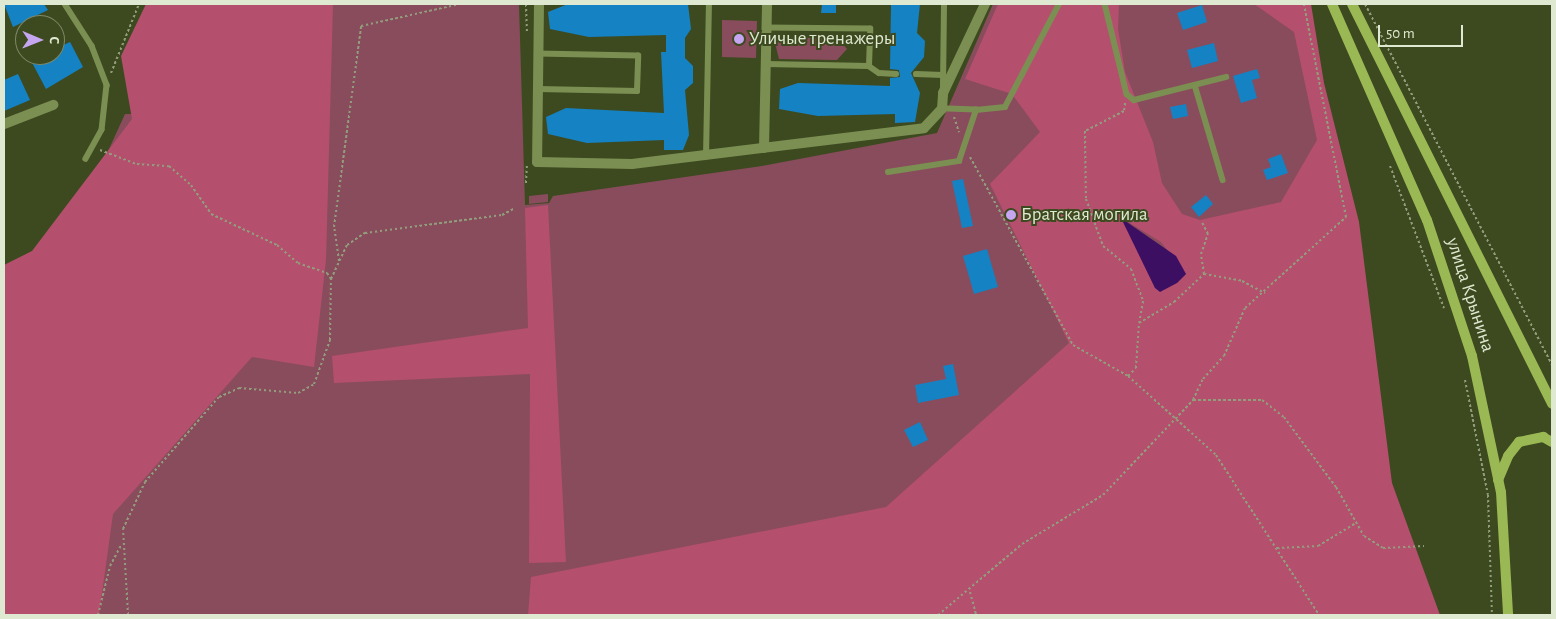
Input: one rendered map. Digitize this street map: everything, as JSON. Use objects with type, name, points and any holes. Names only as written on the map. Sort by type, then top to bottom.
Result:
[{"type":"main road","name":"улица Крынина","points":[[1332,4],[1427,220],[1472,356],[1498,480],[1508,615]]},
{"type":"main road","name":"улица Крынина","points":[[1352,4],[1552,404]]},
{"type":"main road","points":[[1498,480],[1508,456],[1519,442],[1544,437],[1552,442]]},
{"type":"street","points":[[539,4],[537,162],[632,164],[706,157],[924,128],[947,111],[943,93],[985,4]]},
{"type":"street","points":[[764,148],[767,4]]},
{"type":"street","points":[[4,124],[53,105]]},
{"type":"lane","points":[[64,4],[92,46],[107,85],[102,130],[86,159]]},
{"type":"lane","points":[[706,157],[709,4]]},
{"type":"lane","points":[[943,93],[944,4]]},
{"type":"lane","points":[[947,111],[1005,107],[1059,4]]},
{"type":"lane","points":[[1105,4],[1127,94],[1134,100],[1226,77]]},
{"type":"lane","points":[[766,28],[870,29],[869,66]]},
{"type":"lane","points":[[538,54],[638,56],[637,90],[538,89]]},
{"type":"lane","points":[[766,64],[869,66],[879,73],[896,74]]},
{"type":"lane","points":[[916,74],[943,74]]},
{"type":"lane","points":[[1195,85],[1223,180]]},
{"type":"lane","points":[[888,172],[959,161],[965,148],[976,110]]},
{"type":"path","points":[[107,85],[139,4]]},
{"type":"path","points":[[339,263],[334,227],[361,26],[460,4]]},
{"type":"path","points":[[938,615],[970,592],[1022,544],[1103,495],[1178,421],[1194,400],[1203,379],[1224,356],[1246,308],[1265,293],[1346,217],[1304,4]]},
{"type":"path","points":[[1365,4],[1552,364]]},
{"type":"path","points":[[1127,94],[1124,111],[1085,131],[1086,199],[1103,246],[1131,269],[1142,301],[1136,368],[1128,376]]},
{"type":"path","points":[[947,111],[965,148],[1073,345],[1128,376],[1216,455],[1319,615]]},
{"type":"path","points":[[93,146],[137,164],[169,166],[190,185],[211,214],[277,246],[298,264],[327,273],[331,279]]},
{"type":"path","points":[[1388,161],[1446,314]]},
{"type":"path","points":[[98,615],[110,566],[121,544],[127,513],[145,482],[219,396],[239,388],[298,393],[314,384],[330,340],[331,279],[347,245],[365,233],[502,215],[515,208]]},
{"type":"path","points":[[1202,222],[1208,234],[1201,254],[1204,274]]},
{"type":"path","points":[[1139,323],[1174,302],[1204,274]]},
{"type":"path","points":[[1204,274],[1242,281],[1265,293]]},
{"type":"path","points":[[1465,378],[1488,495],[1492,615]]},
{"type":"path","points":[[1194,400],[1262,400],[1284,418],[1364,536],[1384,548],[1424,546]]},
{"type":"path","points":[[1277,548],[1318,546],[1356,523]]},
{"type":"path","points":[[121,544],[128,615]]},
{"type":"path","points":[[970,592],[976,615]]},
{"type":"path","points":[[500,615],[523,615]]},
{"type":"shaded area","points":[[146,4],[333,4],[326,260],[314,367],[252,357],[113,514],[99,615],[4,615],[4,265],[32,251],[132,119],[121,56]]},
{"type":"shaded area","points":[[197,4],[519,4],[525,205],[549,203],[553,196],[762,166],[937,133],[993,4],[1301,4],[1395,511],[1435,615],[4,615],[4,338],[93,184],[125,114],[132,114]]},
{"type":"shaded area","points":[[998,4],[1119,4],[1118,29],[1125,72],[1153,142],[1162,183],[1182,214],[1200,220],[1281,202],[1317,140],[1294,32],[1254,4],[1311,4],[1324,83],[1359,222],[1392,483],[1440,615],[528,615],[531,577],[886,507],[1069,343],[990,184],[1040,132],[1012,94],[965,79]],"holes":[[[1123,219],[1161,242],[1186,274],[1177,283],[1155,288]]]},
{"type":"shaded area","name":"Уличые тренажеры","points":[[722,20],[757,21],[756,58],[722,57]]},
{"type":"shaded area","points":[[782,37],[838,38],[847,49],[837,60],[779,59],[775,43]]},
{"type":"shaded area","points":[[548,194],[548,202],[529,204],[529,196]]},
{"type":"shaded area","points":[[548,205],[566,562],[529,563],[530,374],[334,383],[332,356],[528,328],[525,208]]},
{"type":"shaded area","points":[[1121,218],[1176,256],[1186,274],[1177,283],[1160,292],[1155,288]]},
{"type":"building","points":[[4,4],[44,4],[48,10],[38,15],[15,15],[15,26],[13,27]]},
{"type":"building","points":[[568,4],[688,4],[691,29],[685,38],[685,58],[693,66],[693,83],[685,90],[689,135],[683,150],[664,150],[664,140],[587,143],[548,134],[546,117],[566,108],[664,113],[661,52],[666,52],[666,35],[589,37],[550,29],[548,12]]},
{"type":"building","points":[[822,4],[836,4],[836,13],[821,13]]},
{"type":"building","points":[[891,4],[920,4],[917,33],[925,41],[924,57],[911,73],[920,93],[915,122],[895,123],[895,114],[818,116],[779,109],[780,89],[798,83],[890,86],[890,78],[900,77],[899,70],[890,69]]},
{"type":"building","points":[[1202,5],[1207,22],[1183,30],[1177,13]]},
{"type":"building","points":[[70,42],[83,67],[46,89],[33,65],[65,65],[65,44]]},
{"type":"building","points":[[1214,43],[1218,61],[1192,68],[1187,50]]},
{"type":"building","points":[[1257,69],[1260,78],[1252,80],[1257,98],[1241,103],[1233,76]]},
{"type":"building","points":[[18,74],[30,100],[4,111],[4,80]]},
{"type":"building","points":[[1186,104],[1188,116],[1173,119],[1170,107]]},
{"type":"building","points":[[1281,154],[1288,173],[1267,180],[1263,170],[1271,167],[1268,159]]},
{"type":"building","points":[[963,179],[973,226],[962,228],[952,181]]},
{"type":"building","points":[[1206,195],[1213,204],[1199,217],[1191,207]]},
{"type":"building","points":[[987,249],[998,287],[974,294],[963,256]]},
{"type":"building","points":[[953,364],[959,395],[918,403],[915,385],[946,379],[943,366]]},
{"type":"building","points":[[920,422],[928,440],[913,447],[904,430]]},
{"type":"place","name":"Уличые тренажеры","points":[[739,39]]},
{"type":"place","name":"Братская могила","points":[[1011,215]]}]
